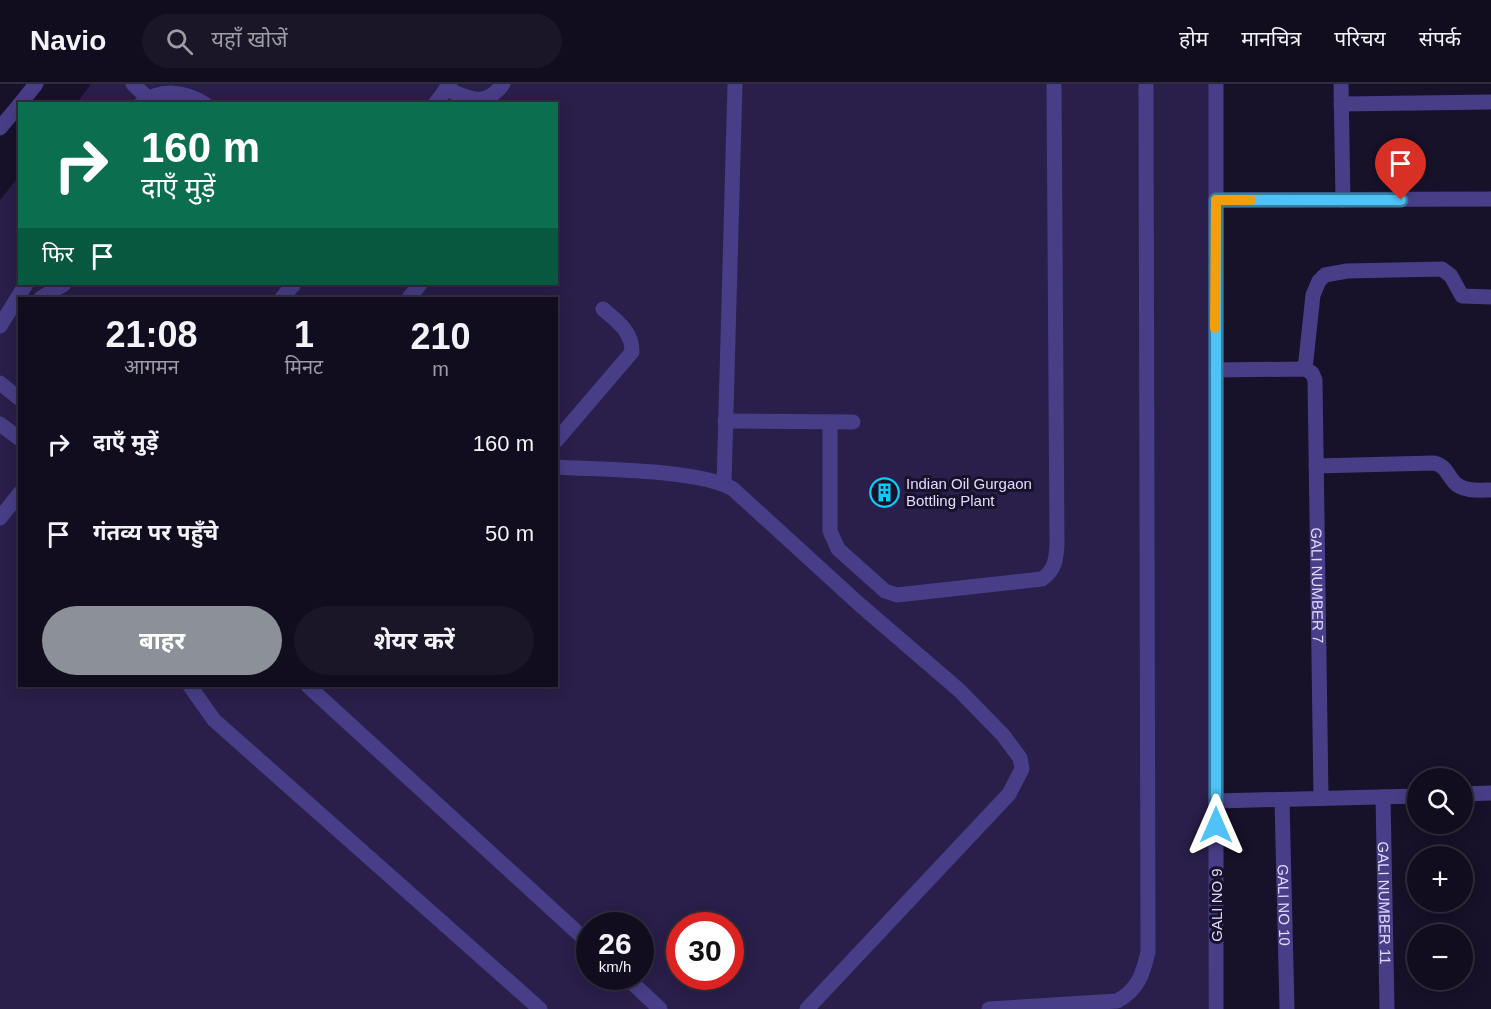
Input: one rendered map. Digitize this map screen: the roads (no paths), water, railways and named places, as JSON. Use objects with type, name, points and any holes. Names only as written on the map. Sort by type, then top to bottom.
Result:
[{"type":"street","points":[[22,102],[36,84]]},
{"type":"street","points":[[133,84],[144,100],[172,92],[192,95],[202,102]]},
{"type":"street","points":[[437,102],[448,87],[469,99],[481,100],[490,98],[503,84]]},
{"type":"street","points":[[724,484],[735,84]]},
{"type":"street","points":[[830,422],[830,531],[838,549],[885,591],[897,595],[1042,579],[1050,573],[1056,563],[1054,84]]},
{"type":"street","points":[[989,1009],[1117,1001],[1129,995],[1137,985],[1148,952],[1146,84]]},
{"type":"street","name":"GALI NO 9","points":[[1216,84],[1216,1009]]},
{"type":"street","points":[[1341,84],[1343,200]]},
{"type":"street","points":[[1341,104],[1491,102]]},
{"type":"street","points":[[0,128],[18,106]]},
{"type":"street","points":[[1216,200],[1491,199]]},
{"type":"street","name":"GALI NUMBER 7","points":[[1321,798],[1315,387],[1308,371],[1315,287],[1325,276],[1334,272],[1442,269],[1452,276],[1462,296],[1491,297]]},
{"type":"street","points":[[0,326],[25,285]]},
{"type":"street","points":[[43,297],[62,285]]},
{"type":"street","points":[[283,297],[293,285]]},
{"type":"street","points":[[410,297],[419,285]]},
{"type":"street","points":[[558,439],[632,352],[632,340],[626,329],[603,309]]},
{"type":"street","points":[[0,326],[18,314]]},
{"type":"street","points":[[1216,370],[1308,371]]},
{"type":"street","points":[[0,383],[18,397]]},
{"type":"street","points":[[725,420],[854,422]]},
{"type":"street","points":[[0,424],[18,438]]},
{"type":"street","points":[[1316,466],[1434,464],[1445,468],[1455,484],[1460,487],[1491,490]]},
{"type":"street","points":[[558,467],[690,476],[724,484],[959,690],[1013,746],[1020,758],[1022,768],[1009,794],[807,1009]]},
{"type":"street","points":[[0,518],[18,496]]},
{"type":"street","points":[[859,604],[878,585]]},
{"type":"street","points":[[191,687],[214,720],[540,1009]]},
{"type":"street","points":[[309,687],[576,931]]},
{"type":"street","points":[[1473,794],[1491,793]]},
{"type":"street","name":"GALI NUMBER 11","points":[[1383,796],[1387,1009]]},
{"type":"street","points":[[1216,801],[1407,796]]},
{"type":"street","name":"GALI NO 10","points":[[1282,800],[1287,1009]]},
{"type":"street","points":[[640,990],[660,1009]]},
{"type":"place","name":"Indian Oil Gurgaon Bottling Plant","points":[[885,492]]}]
